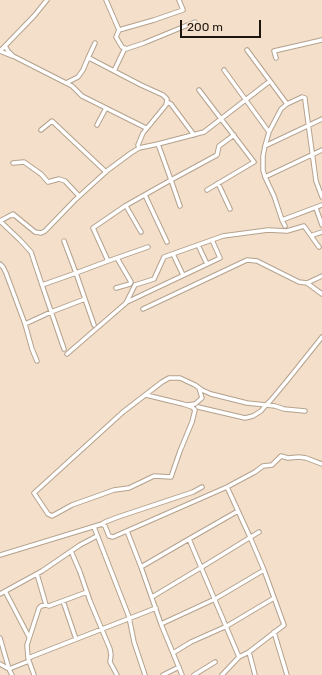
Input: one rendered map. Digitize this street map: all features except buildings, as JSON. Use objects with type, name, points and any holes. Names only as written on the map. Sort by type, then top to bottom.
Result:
[{"type":"street","points":[[47,0],[34,16],[0,51],[72,86],[82,96],[146,128]]},
{"type":"street","points":[[106,0],[119,30],[116,38],[122,47],[126,49],[144,44],[195,22]]},
{"type":"street","points":[[119,30],[183,10],[179,0]]},
{"type":"street","points":[[276,58],[274,51],[322,40]]},
{"type":"street","points":[[66,83],[78,77],[83,70],[95,43]]},
{"type":"street","points":[[6,46],[8,51],[13,56]]},
{"type":"street","points":[[114,71],[125,48]]},
{"type":"street","points":[[247,50],[287,104]]},
{"type":"street","points":[[88,58],[164,95],[167,99],[166,105],[146,128],[138,145],[139,148]]},
{"type":"street","points":[[224,70],[269,132]]},
{"type":"street","points":[[64,349],[31,252],[0,221],[13,214],[35,232],[41,233],[45,231],[106,172],[139,148],[194,135],[207,130],[270,81]]},
{"type":"street","points":[[199,90],[254,162]]},
{"type":"street","points":[[285,226],[263,170],[264,146],[269,132],[281,109],[287,104],[302,97],[304,98],[309,125],[316,181],[322,197]]},
{"type":"street","points":[[166,102],[171,104],[194,135]]},
{"type":"street","points":[[96,125],[106,108]]},
{"type":"street","points":[[264,146],[322,119]]},
{"type":"street","points":[[41,130],[52,121],[106,172]]},
{"type":"street","points":[[108,261],[93,228],[126,206],[217,155],[219,146],[234,135]]},
{"type":"street","points":[[158,144],[180,206]]},
{"type":"street","points":[[265,177],[322,150]]},
{"type":"street","points":[[207,190],[263,156]]},
{"type":"street","points":[[13,163],[24,162],[41,174],[48,182],[60,179],[65,181],[80,196]]},
{"type":"street","points":[[218,183],[230,209]]},
{"type":"street","points":[[145,195],[168,242]]},
{"type":"street","points":[[282,220],[322,205]]},
{"type":"street","points":[[126,206],[141,232]]},
{"type":"street","points":[[316,208],[322,225]]},
{"type":"street","points":[[126,303],[135,285],[154,279],[164,257],[223,236],[268,230],[287,231],[304,226],[319,247]]},
{"type":"street","points":[[313,235],[322,232]]},
{"type":"street","points":[[67,354],[126,303],[220,258],[212,240]]},
{"type":"street","points":[[64,241],[94,325]]},
{"type":"street","points":[[198,245],[207,264]]},
{"type":"street","points":[[42,286],[148,247]]},
{"type":"street","points":[[173,254],[183,275]]},
{"type":"street","points":[[116,288],[130,284],[131,282],[117,258]]},
{"type":"street","points":[[143,309],[246,260],[257,261],[299,282],[307,283],[322,294]]},
{"type":"street","points":[[0,264],[6,273],[37,361]]},
{"type":"street","points":[[307,283],[322,276]]},
{"type":"street","points":[[25,324],[85,299]]},
{"type":"street","points":[[198,407],[245,418],[253,416],[260,412],[272,400],[322,337]]},
{"type":"street","points":[[200,388],[202,398],[194,412],[192,422],[171,477],[154,476],[129,488],[114,490],[72,505],[52,516],[48,514],[34,494],[123,412],[169,378],[180,378],[195,385],[208,392],[246,403],[275,406],[305,412]]},
{"type":"street","points":[[186,405],[195,404],[208,392]]},
{"type":"street","points":[[146,395],[192,407],[195,410],[194,412]]},
{"type":"street","points":[[102,524],[105,526],[109,536],[113,537],[227,487],[263,466],[272,465],[281,456],[288,458],[299,456],[322,464]]},
{"type":"street","points":[[0,555],[94,527],[118,517],[193,492],[202,487]]},
{"type":"street","points":[[222,675],[239,657],[249,652],[284,625],[264,570],[227,487]]},
{"type":"street","points":[[141,567],[238,511]]},
{"type":"street","points":[[94,527],[129,618],[134,642],[145,675]]},
{"type":"street","points":[[127,531],[161,624],[182,675]]},
{"type":"street","points":[[152,596],[259,532]]},
{"type":"street","points":[[0,594],[37,574],[80,545],[97,536]]},
{"type":"street","points":[[189,539],[239,657]]},
{"type":"street","points":[[71,551],[110,649],[110,662],[116,675]]},
{"type":"street","points":[[161,624],[215,599],[264,570]]},
{"type":"street","points":[[37,574],[46,605]]},
{"type":"street","points":[[5,591],[29,638]]},
{"type":"street","points":[[34,675],[29,659],[27,645],[39,608],[87,592]]},
{"type":"street","points":[[173,653],[191,642],[227,626],[274,598]]},
{"type":"street","points":[[63,601],[76,639]]},
{"type":"street","points":[[10,669],[29,659],[76,639],[156,608]]},
{"type":"street","points":[[274,632],[287,675]]},
{"type":"street","points":[[0,638],[12,675]]},
{"type":"street","points":[[249,652],[255,675]]},
{"type":"street","points":[[194,675],[215,662]]},
{"type":"street","points":[[0,664],[10,669]]},
{"type":"street","points":[[163,675],[179,667]]}]
